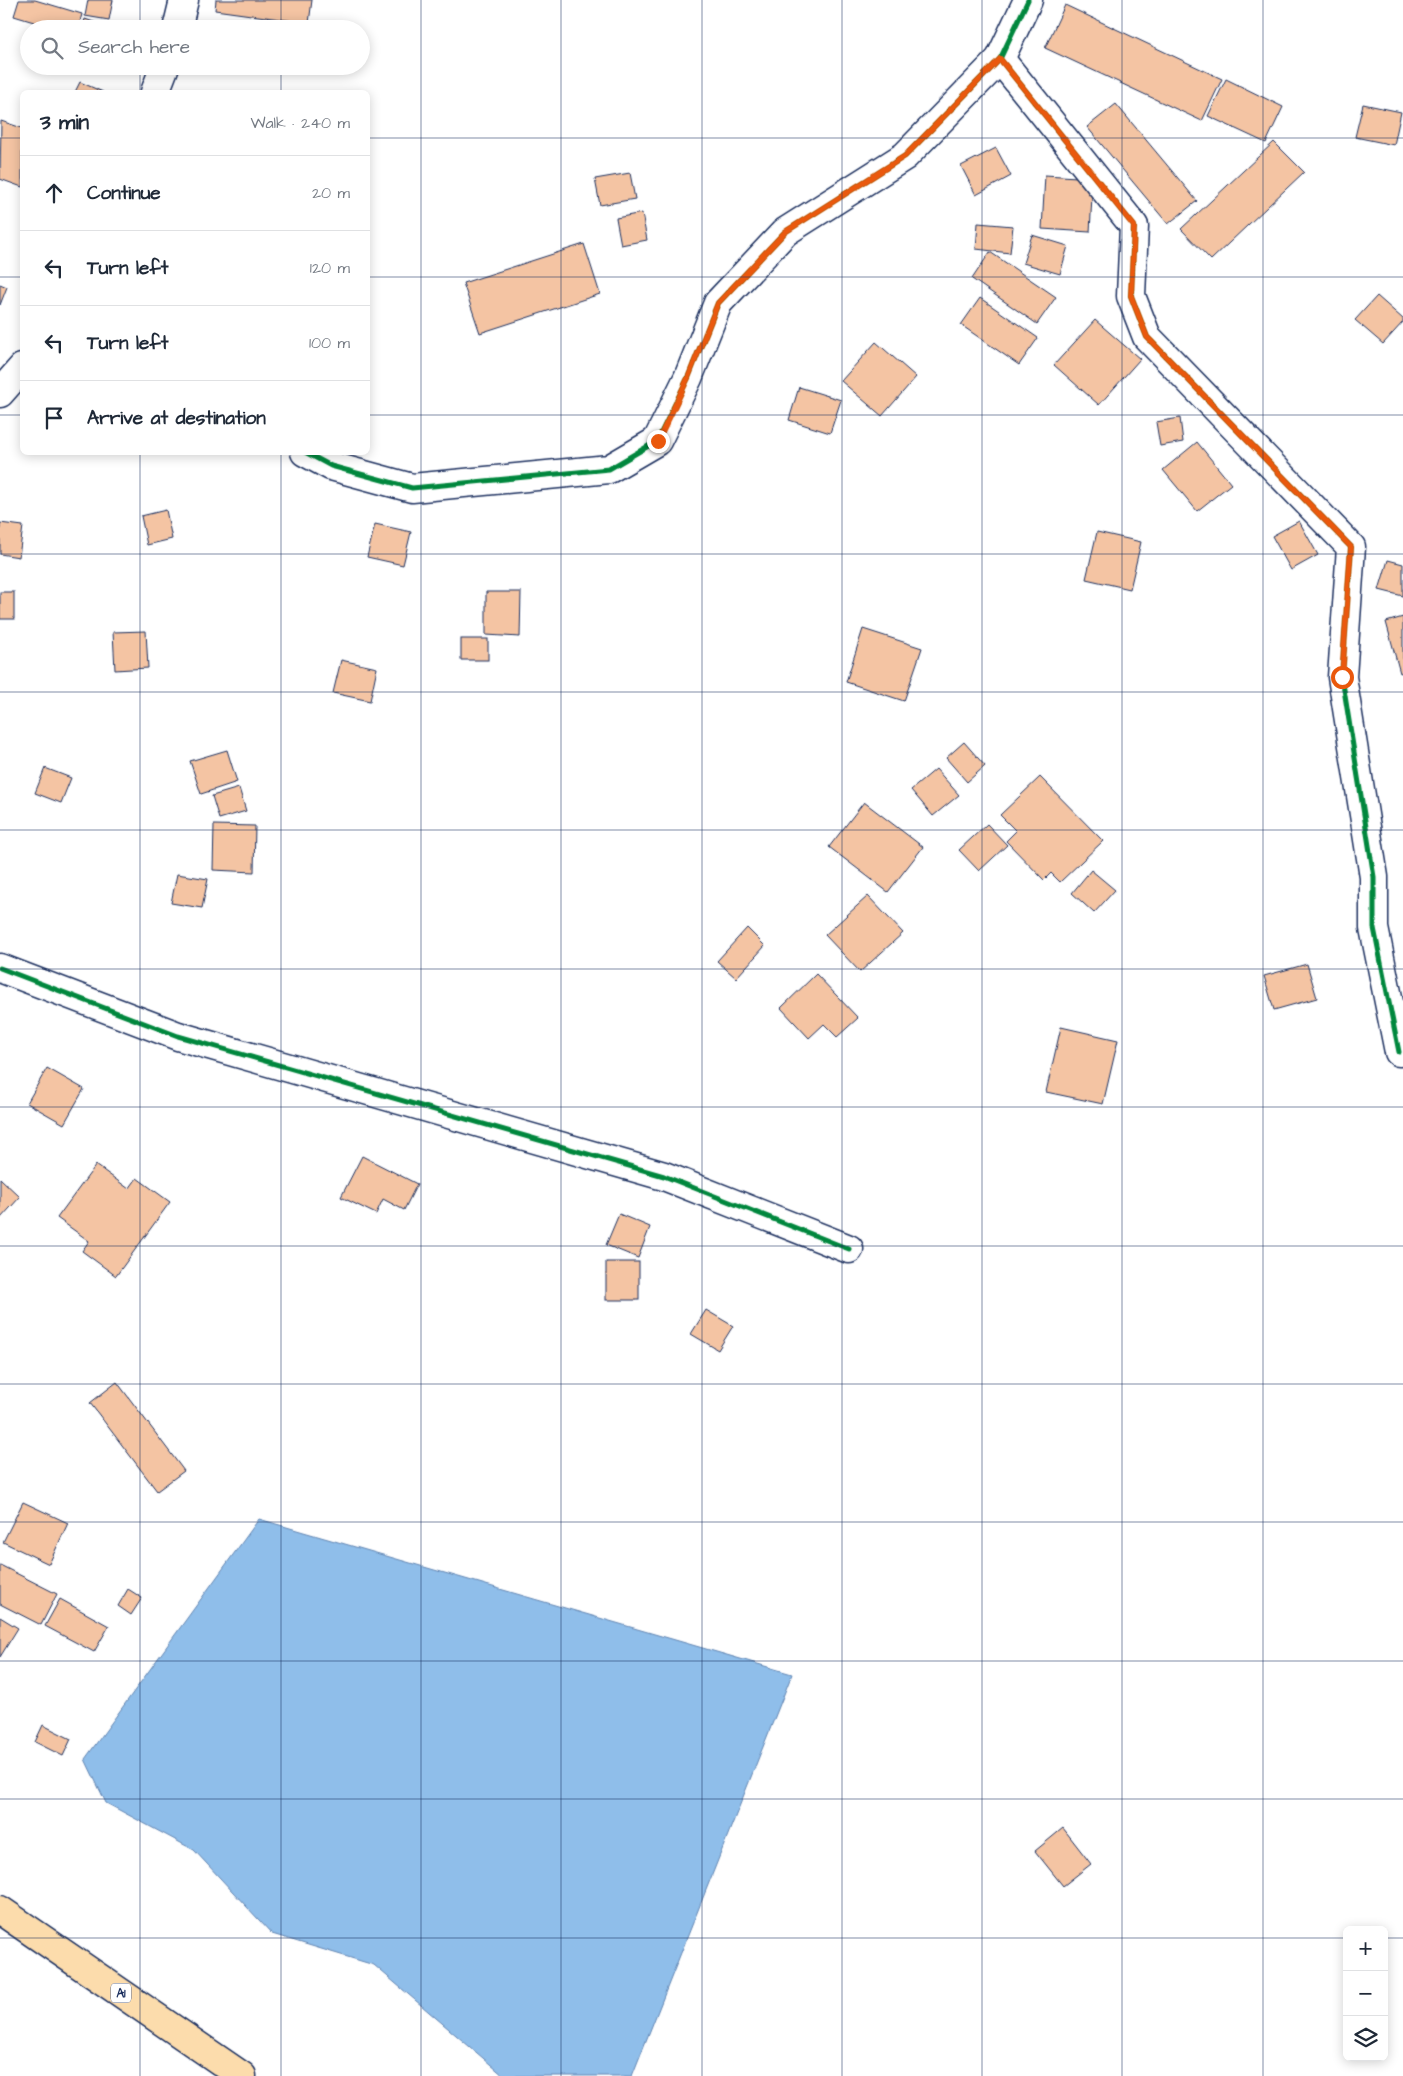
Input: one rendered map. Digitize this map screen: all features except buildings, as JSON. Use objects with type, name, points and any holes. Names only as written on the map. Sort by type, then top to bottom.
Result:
[{"type":"highway","name":"A1","points":[[0,1910],[242,2076]]},
{"type":"street","points":[[179,20],[184,0]]},
{"type":"street","points":[[311,455],[332,466],[412,488],[609,469],[658,441],[688,378],[718,303],[785,232],[905,156],[1000,59],[1028,0]]},
{"type":"street","points":[[1000,59],[1134,226],[1131,296],[1147,337],[1351,547],[1342,677],[1374,877],[1374,928],[1400,1052]]},
{"type":"street","points":[[156,90],[162,75]]},
{"type":"street","points":[[0,393],[20,370]]},
{"type":"street","points":[[0,968],[178,1036],[664,1176],[849,1249]]},
{"type":"water","points":[[259,1519],[792,1674],[632,2076],[504,2076],[374,1965],[272,1934],[194,1850],[106,1803],[85,1759]]},
{"type":"cycle path","points":[[311,455],[331,466],[412,488],[609,469],[657,441],[688,378],[718,303],[785,232],[905,156],[1000,59],[1028,0]]},
{"type":"cycle path","points":[[1000,59],[1134,226],[1131,296],[1147,337],[1351,547],[1342,677],[1374,877],[1374,928],[1399,1052]]},
{"type":"cycle path","points":[[0,968],[178,1036],[664,1176],[849,1249]]},
{"type":"route","points":[[658,441],[688,378],[718,303],[785,232],[905,156],[1000,59],[1134,226],[1131,296],[1147,337],[1351,547],[1342,677]]}]
